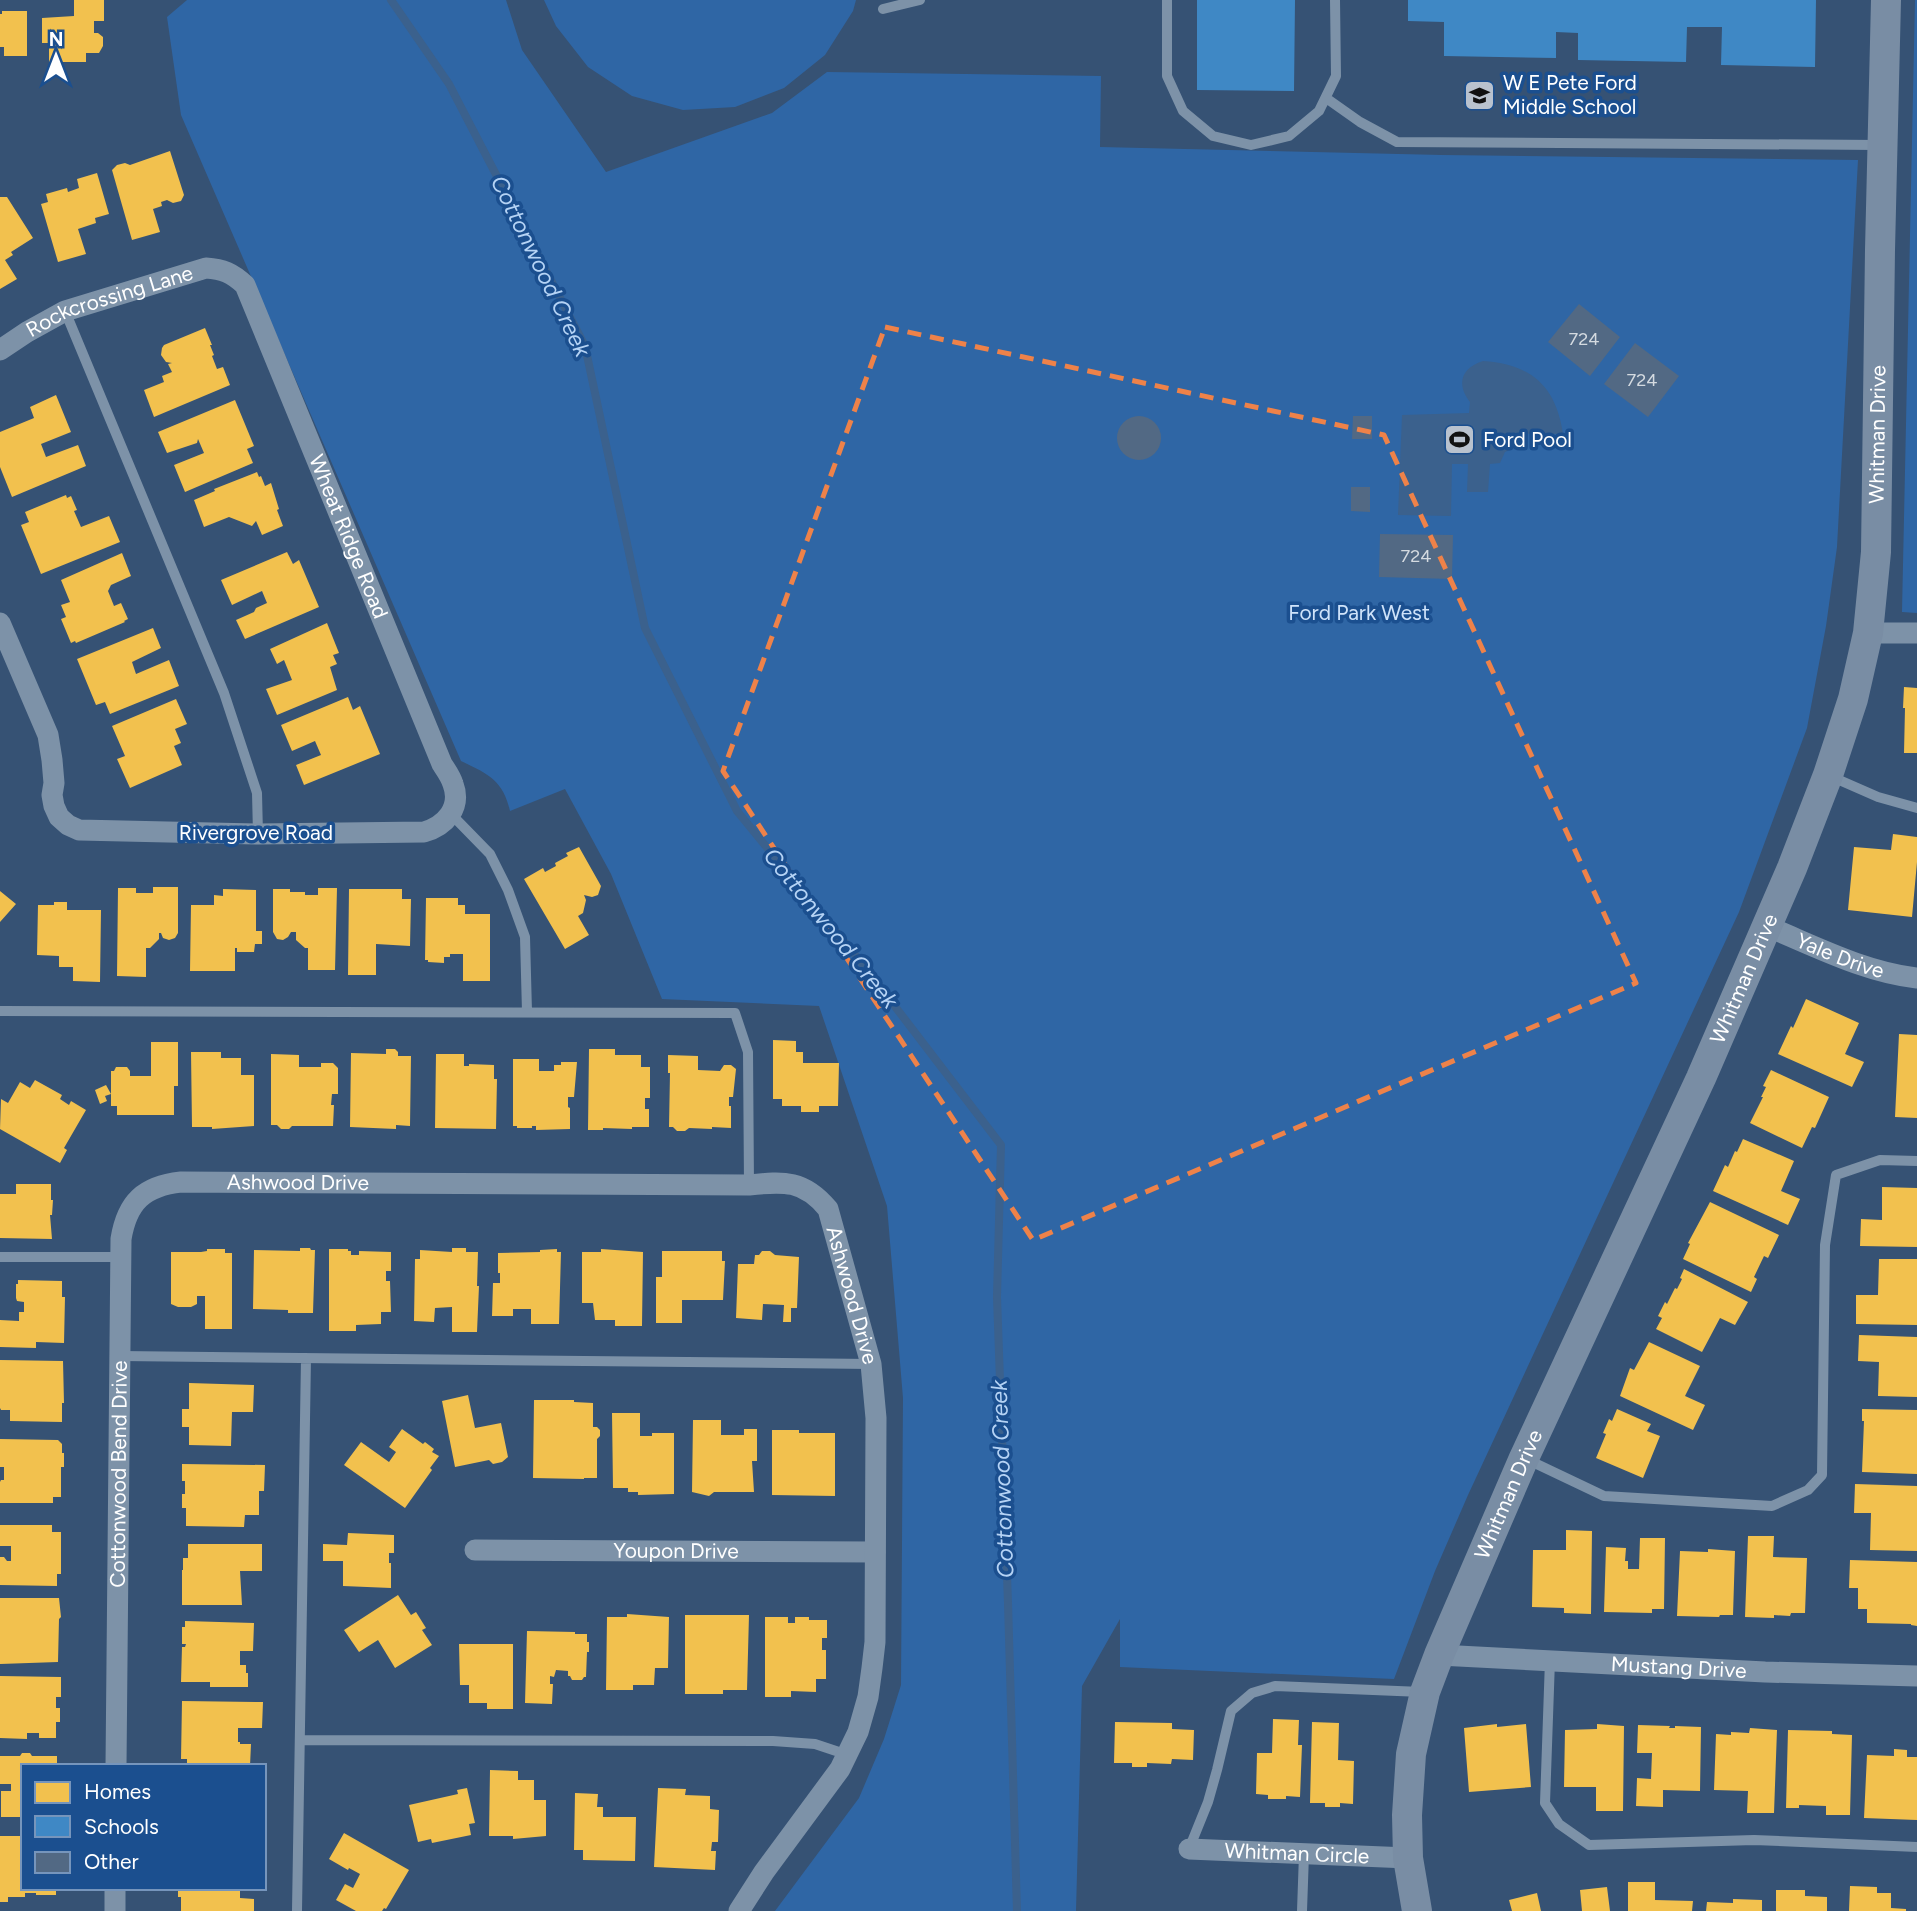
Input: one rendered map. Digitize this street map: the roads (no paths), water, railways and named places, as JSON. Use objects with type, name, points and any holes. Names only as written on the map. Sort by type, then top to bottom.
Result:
[{"type":"street","name":"Whitman Drive","points":[[1418,1911],[1408,1858],[1406,1815],[1411,1754],[1425,1692],[1524,1458],[1701,1078],[1792,867],[1828,775],[1853,698],[1868,633],[1876,552],[1886,0]]},
{"type":"street","name":"Rockcrossing Lane","points":[[0,350],[65,311],[206,268],[223,269]]},
{"type":"street","name":"Wheat Ridge Road","points":[[223,269],[245,285],[437,751],[453,783],[456,793],[451,814]]},
{"type":"street","name":"Rivergrove Road","points":[[0,623],[48,735],[54,806],[59,817],[79,830],[258,834],[424,832],[444,823],[451,814]]},
{"type":"street","points":[[1868,633],[1917,633]]},
{"type":"street","name":"Yale Drive","points":[[1766,926],[1854,963],[1917,978]]},
{"type":"street","name":"Ashwood Drive","points":[[146,1191],[163,1184],[181,1182],[749,1185],[775,1182],[806,1188],[828,1209],[871,1364],[876,1418],[873,1668],[858,1732],[841,1769],[739,1911]]},
{"type":"street","name":"Cottonwood Bend Drive","points":[[116,1764],[121,1239],[124,1221],[133,1204],[146,1191]]},
{"type":"street","name":"Youpon Drive","points":[[475,1550],[876,1552]]},
{"type":"street","name":"Mustang Drive","points":[[1438,1656],[1765,1672],[1917,1676]]},
{"type":"street","name":"Whitman Circle","points":[[1189,1849],[1408,1858]]},
{"type":"street","points":[[115,1890],[115,1911]]},
{"type":"lane","points":[[883,9],[906,1],[920,0]]},
{"type":"lane","points":[[1166,0],[1167,76],[1183,111],[1213,136],[1251,145],[1289,136],[1319,111],[1336,76],[1335,0]]},
{"type":"lane","points":[[1326,98],[1360,122],[1397,142],[1883,145]]},
{"type":"lane","points":[[65,311],[224,693],[257,793],[258,834]]},
{"type":"lane","points":[[1828,775],[1878,797],[1917,808]]},
{"type":"lane","points":[[451,814],[490,854],[508,890],[525,937],[527,1012]]},
{"type":"lane","points":[[0,1011],[735,1013],[748,1052],[749,1185]]},
{"type":"lane","points":[[1524,1458],[1604,1496],[1772,1506],[1808,1490],[1822,1475],[1825,1245],[1836,1175],[1880,1160],[1917,1161]]},
{"type":"lane","points":[[0,1257],[121,1257]]},
{"type":"lane","points":[[120,1356],[871,1364]]},
{"type":"lane","points":[[297,1911],[306,1358]]},
{"type":"lane","points":[[1550,1660],[1545,1803],[1559,1825],[1589,1845],[1754,1840],[1917,1847]]},
{"type":"lane","points":[[1189,1849],[1208,1802],[1231,1711],[1252,1693],[1275,1686],[1425,1692]]},
{"type":"lane","points":[[300,1740],[773,1741],[815,1744],[848,1755]]},
{"type":"lane","points":[[1302,1911],[1304,1854]]},
{"type":"waterway","name":"Cottonwood Creek","points":[[391,0],[449,84],[585,346],[645,628],[737,811],[861,962],[1001,1145],[997,1297],[1017,1911]]},
{"type":"place","name":"W E Pete Ford Middle School","points":[[1480,95]]},
{"type":"place","name":"Ford Pool","points":[[1460,440]]},
{"type":"park label","name":"Ford Park West","points":[[1359,613]]}]
